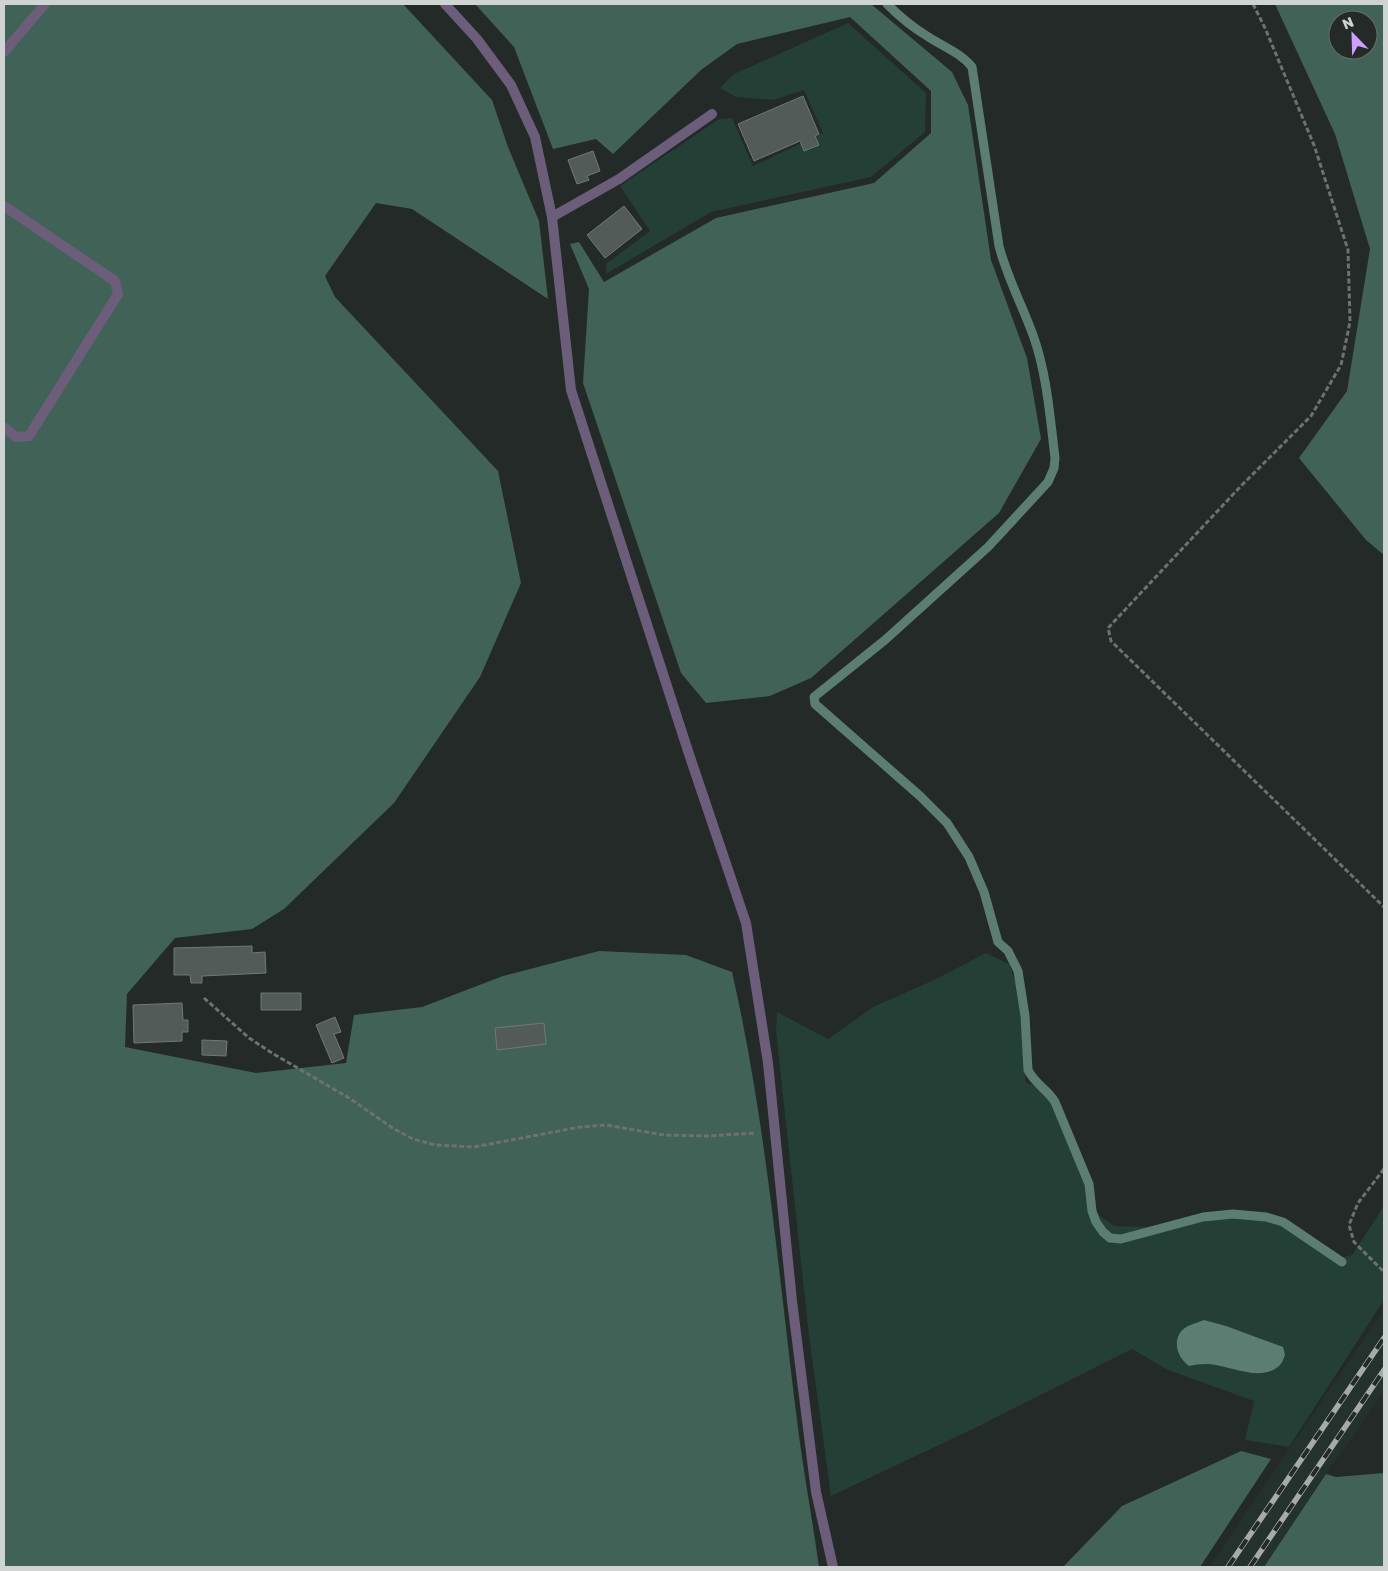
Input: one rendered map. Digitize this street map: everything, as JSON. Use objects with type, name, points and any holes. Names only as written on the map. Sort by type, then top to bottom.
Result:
[{"type":"street","points":[[4,52],[45,4]]},
{"type":"street","points":[[446,4],[477,39],[511,85],[535,137],[552,217],[571,390],[746,923],[768,1063],[792,1301],[816,1492],[833,1567]]},
{"type":"street","points":[[552,217],[619,179],[712,114]]},
{"type":"street","points":[[4,206],[115,281],[118,294],[28,436],[16,436],[4,426]]},
{"type":"path","points":[[1253,4],[1314,145],[1348,250],[1350,322],[1340,365],[1311,416],[1240,487],[1108,628],[1111,641],[1384,907]]},
{"type":"path","points":[[204,998],[249,1038],[272,1053],[349,1098],[394,1129],[435,1145],[474,1148],[552,1132],[606,1125],[672,1135],[707,1136],[774,1130]]},
{"type":"path","points":[[1384,1169],[1358,1203],[1349,1225],[1354,1242],[1384,1272]]},
{"type":"shaded area","points":[[4,4],[403,4],[492,100],[508,147],[539,221],[548,299],[412,209],[376,203],[325,276],[335,297],[498,471],[521,583],[480,677],[394,803],[284,909],[252,929],[175,938],[127,994],[125,1047],[256,1073],[346,1063],[354,1015],[422,1007],[503,976],[599,951],[686,955],[732,972],[744,1030],[763,1145],[799,1436],[819,1567],[4,1567]]},
{"type":"shaded area","points":[[475,4],[871,4],[952,72],[968,105],[991,260],[1027,358],[1041,439],[999,513],[811,678],[770,696],[706,703],[681,673],[583,383],[589,289],[570,244],[579,242],[604,282],[716,218],[874,183],[931,133],[931,91],[850,17],[737,44],[701,70],[613,154],[596,139],[553,149],[514,47]]},
{"type":"shaded area","points":[[1275,4],[1384,4],[1384,555],[1366,540],[1299,458],[1347,391],[1370,249],[1335,134]]},
{"type":"shaded area","points":[[848,23],[926,93],[925,132],[871,177],[711,212],[606,274],[606,264],[650,231],[620,186],[719,119],[732,118],[753,166],[823,133],[804,90],[773,100],[736,97],[720,88],[734,74]]},
{"type":"shaded area","points":[[986,953],[1009,964],[1018,989],[1026,1083],[1047,1089],[1070,1140],[1096,1213],[1114,1226],[1145,1227],[1250,1214],[1287,1228],[1336,1259],[1352,1255],[1384,1206],[1384,1300],[1289,1447],[1245,1440],[1254,1401],[1168,1370],[1132,1349],[975,1428],[831,1496],[809,1336],[776,1031],[777,1012],[828,1039],[873,1007],[934,980]]},
{"type":"shaded area","points":[[1384,1309],[1384,1392],[1264,1567],[1209,1567]]},
{"type":"shaded area","points":[[1204,1320],[1283,1347],[1285,1355],[1282,1362],[1274,1370],[1258,1373],[1250,1373],[1212,1364],[1189,1366],[1184,1362],[1178,1351],[1177,1340],[1179,1335],[1188,1326]]},
{"type":"shaded area","points":[[1241,1451],[1271,1459],[1200,1567],[1063,1567],[1122,1506]]},
{"type":"shaded area","points":[[1384,1473],[1384,1567],[1264,1567],[1326,1474],[1336,1477]]},
{"type":"building","points":[[803,96],[819,134],[815,136],[819,145],[804,151],[800,141],[754,161],[738,124]]},
{"type":"building","points":[[593,151],[600,171],[587,176],[589,180],[577,184],[568,160]]},
{"type":"building","points":[[624,206],[642,229],[605,258],[587,235]]},
{"type":"building","points":[[252,946],[252,953],[265,952],[266,973],[202,976],[202,983],[191,983],[190,975],[174,975],[174,948]]},
{"type":"building","points":[[261,993],[301,993],[301,1010],[261,1010]]},
{"type":"building","points":[[182,1003],[183,1020],[188,1020],[188,1032],[182,1032],[182,1041],[134,1043],[133,1005]]},
{"type":"building","points":[[335,1017],[341,1032],[334,1034],[344,1058],[332,1063],[316,1025]]},
{"type":"building","points":[[544,1023],[546,1044],[497,1050],[495,1028]]},
{"type":"building","points":[[202,1040],[227,1041],[226,1056],[202,1055]]},
{"type":"waterway","points":[[887,4],[911,25],[957,54],[972,67],[999,246],[1010,280],[1033,335],[1042,365],[1055,458],[1054,468],[1048,482],[988,547],[885,640],[814,697],[815,704],[920,796],[947,823],[969,857],[984,892],[998,942],[1008,951],[1018,971],[1025,1016],[1028,1070],[1055,1102],[1089,1184],[1092,1211],[1096,1222],[1103,1232],[1110,1238],[1121,1239],[1203,1217],[1233,1214],[1266,1217],[1283,1222],[1342,1262]]},
{"type":"railway","points":[[1228,1567],[1384,1338]]},
{"type":"railway","points":[[1250,1567],[1384,1370]]}]
